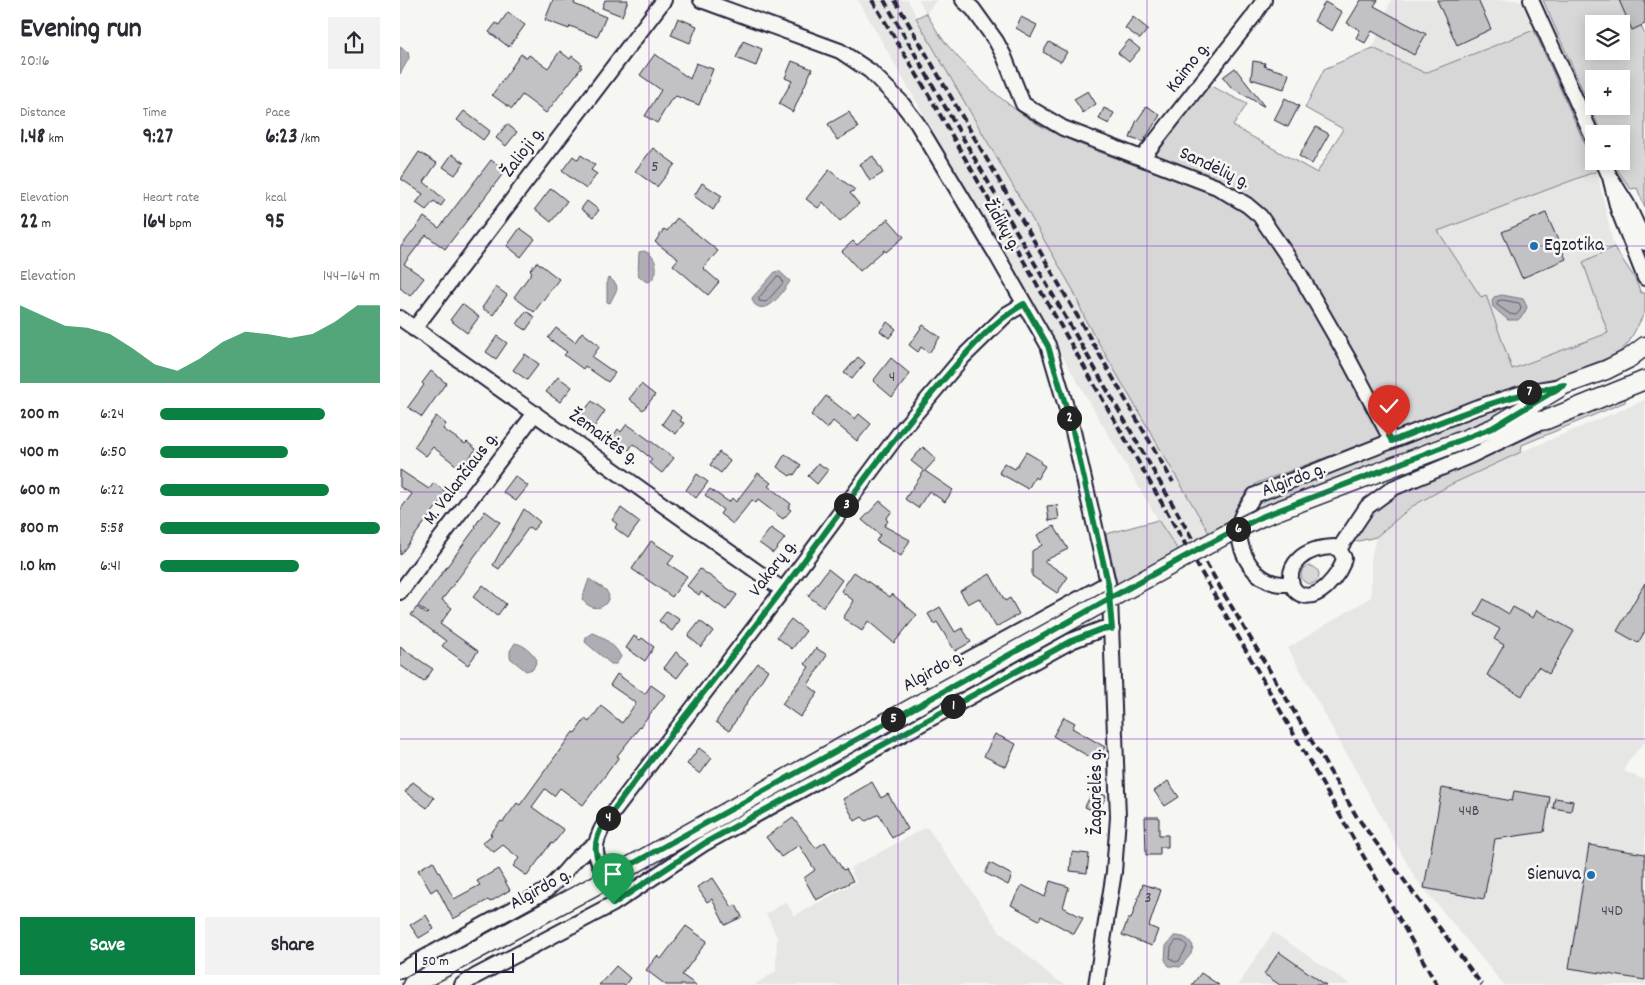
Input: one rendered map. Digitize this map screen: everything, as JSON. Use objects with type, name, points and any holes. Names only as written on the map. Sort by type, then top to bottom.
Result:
[{"type":"main road","name":"Algirdo g.","points":[[412,985],[1225,535],[1252,522],[1492,428],[1564,385],[1614,366],[1628,359],[1645,346]]},
{"type":"main road","name":"Algirdo g.","points":[[1492,428],[1546,420],[1645,380]]},
{"type":"street","name":"Žalioji g.","points":[[414,329],[664,0]]},
{"type":"street","name":"Židikų g.","points":[[701,0],[840,52],[870,71],[900,101],[917,123],[1048,346],[1072,427],[1109,590]]},
{"type":"street","name":"Sandėlių g.","points":[[963,0],[973,9],[1004,56],[1022,104],[1063,128],[1217,187],[1240,200],[1260,216],[1299,273],[1392,441]]},
{"type":"street","name":"Kaimo g.","points":[[1142,158],[1252,18],[1264,0]]},
{"type":"street","points":[[1531,0],[1587,125]]},
{"type":"street","points":[[1607,170],[1627,204],[1645,243]]},
{"type":"street","points":[[1610,177],[1618,209],[1645,278]]},
{"type":"street","name":"Vakarų g.","points":[[595,845],[598,834],[612,812],[900,432],[963,357],[1007,314],[1024,304]]},
{"type":"street","name":"Žemaitės g.","points":[[400,318],[782,590]]},
{"type":"street","points":[[1291,583],[1280,585],[1271,583],[1254,570],[1244,555],[1239,536],[1241,518],[1247,505],[1255,495],[1475,408],[1526,392],[1564,385]]},
{"type":"street","name":"M. Valančiaus g.","points":[[400,592],[535,413]]},
{"type":"street","points":[[1339,549],[1367,507],[1393,488],[1472,455],[1546,420]]},
{"type":"street","points":[[1334,547],[1339,549],[1344,558],[1340,569],[1330,583],[1320,592],[1312,596],[1302,594],[1293,587],[1291,583],[1292,568],[1296,561],[1322,548],[1334,547]]},
{"type":"street","points":[[932,680],[1109,590]]},
{"type":"street","name":"Žagarėlės g.","points":[[1096,985],[1114,872],[1118,817],[1109,590]]},
{"type":"street","points":[[462,985],[613,904],[705,843],[1062,646],[1089,633],[1102,629],[1112,629]]},
{"type":"street","points":[[595,845],[597,857],[607,878]]},
{"type":"street","name":"Algirdo g.","points":[[400,971],[544,892],[553,885],[574,858],[595,845]]},
{"type":"shaded area","points":[[858,0],[908,0],[1073,290],[1086,321],[1209,533],[1178,550],[1158,520]]},
{"type":"shaded area","points":[[919,0],[937,0],[926,13]]},
{"type":"shaded area","points":[[1391,0],[1520,0],[1534,30],[1424,73],[1373,48]]},
{"type":"shaded area","points":[[1543,0],[1619,0],[1641,26],[1645,35],[1645,207],[1637,188],[1631,189],[1618,170],[1630,170],[1630,125],[1598,125],[1594,115],[1630,115],[1630,70],[1585,70],[1585,95]]},
{"type":"shaded area","points":[[926,13],[958,58],[1012,107],[1062,137],[1090,148],[1145,169],[1209,85],[1247,104],[1233,126],[1317,173],[1343,129],[1305,108],[1324,69],[1373,48],[1425,73],[1534,30],[1585,144],[1585,170],[1597,171],[1438,231],[1481,297],[1486,295],[1512,369],[1608,333],[1583,262],[1614,247],[1634,277],[1641,293],[1645,293],[1645,312],[1629,342],[1618,354],[1555,378],[1487,398],[1257,483],[1241,501],[1230,522],[1209,533],[1086,321],[1073,290],[916,18]]},
{"type":"shaded area","points":[[1597,171],[1614,247],[1584,262],[1608,333],[1512,369],[1486,295],[1481,297],[1438,231]]},
{"type":"shaded area","points":[[1626,396],[1625,402],[1522,445],[1521,452],[1450,485],[1411,507],[1376,537],[1350,543],[1366,519],[1393,497]]},
{"type":"shaded area","points":[[1645,400],[1645,742],[1629,760],[1624,771],[1645,780],[1645,985],[1504,985],[1415,878],[1288,648],[1371,597],[1371,559],[1376,537],[1411,507],[1450,485],[1521,452]]},
{"type":"shaded area","points":[[1526,402],[1484,421],[1251,512],[1263,499],[1279,491],[1482,413]]},
{"type":"shaded area","points":[[1158,520],[1178,550],[1117,584],[1106,534]]},
{"type":"shaded area","points":[[1306,566],[1314,566],[1319,571],[1317,582],[1306,584],[1301,579],[1301,571]]},
{"type":"shaded area","points":[[927,827],[1000,932],[1056,980],[1067,985],[754,985],[776,971],[777,937],[766,914],[786,901],[794,916],[856,882],[850,868]]},
{"type":"shaded area","points":[[1273,932],[1351,985],[1238,985]]},
{"type":"water","points":[[400,47],[408,52],[409,58],[400,74]]},
{"type":"water","points":[[644,251],[652,256],[656,265],[653,279],[649,282],[638,275],[639,252]]},
{"type":"water","points":[[779,271],[790,281],[780,295],[768,306],[759,307],[753,303],[752,298],[775,272]]},
{"type":"water","points":[[610,278],[616,284],[617,289],[610,303],[607,302],[607,279]]},
{"type":"water","points":[[1502,295],[1523,299],[1527,307],[1524,314],[1518,320],[1508,320],[1493,307],[1492,301],[1494,297]]},
{"type":"water","points":[[589,579],[606,590],[609,596],[601,607],[589,606],[582,599]]},
{"type":"water","points":[[592,633],[604,639],[619,653],[621,657],[616,664],[611,664],[585,642],[586,637]]},
{"type":"water","points":[[515,643],[525,647],[535,657],[537,660],[533,669],[526,671],[510,658],[510,651]]},
{"type":"water","points":[[1174,936],[1185,938],[1193,946],[1191,954],[1180,967],[1169,966],[1165,960],[1166,946]]},
{"type":"building","points":[[553,0],[575,0],[574,4],[606,17],[597,37],[570,26],[569,29],[545,20]]},
{"type":"building","points":[[605,0],[628,0],[622,16],[602,8]]},
{"type":"building","points":[[1361,0],[1378,0],[1374,6],[1426,34],[1414,55],[1372,31],[1365,43],[1356,38],[1360,30],[1347,23]]},
{"type":"building","points":[[1437,0],[1478,0],[1491,29],[1457,45]]},
{"type":"building","points":[[1619,0],[1645,0],[1645,24],[1632,30],[1630,15],[1626,15]]},
{"type":"building","points":[[1325,2],[1342,12],[1332,31],[1314,21]]},
{"type":"building","points":[[508,12],[525,25],[509,47],[489,32],[496,23],[499,25]]},
{"type":"building","points":[[1021,17],[1037,25],[1031,37],[1016,28]]},
{"type":"building","points":[[1133,17],[1148,29],[1140,39],[1125,28]]},
{"type":"building","points":[[678,18],[697,26],[690,43],[671,35]]},
{"type":"building","points":[[1129,40],[1140,49],[1129,62],[1118,53]]},
{"type":"building","points":[[743,41],[762,49],[756,66],[736,58]]},
{"type":"building","points":[[1049,42],[1067,52],[1061,62],[1043,52]]},
{"type":"building","points":[[560,51],[570,59],[572,56],[582,64],[580,66],[582,67],[546,113],[522,95],[512,109],[492,95],[521,54],[527,58],[529,55],[548,68]]},
{"type":"building","points":[[655,54],[690,79],[696,63],[713,69],[699,105],[676,96],[672,98],[657,123],[645,116],[661,90],[640,75]]},
{"type":"building","points":[[792,61],[812,69],[793,112],[779,104],[792,81],[785,78]]},
{"type":"building","points":[[1253,61],[1265,63],[1264,66],[1289,74],[1284,89],[1251,79]]},
{"type":"building","points":[[1235,68],[1264,106],[1231,87],[1223,77]]},
{"type":"building","points":[[1088,91],[1096,104],[1083,113],[1074,99]]},
{"type":"building","points":[[1285,98],[1299,106],[1288,127],[1274,120]]},
{"type":"building","points":[[1147,106],[1160,115],[1143,142],[1130,138],[1136,122]]},
{"type":"building","points":[[1104,108],[1114,113],[1109,124],[1099,119]]},
{"type":"building","points":[[464,111],[490,131],[483,140],[457,120]]},
{"type":"building","points":[[849,112],[858,128],[837,140],[828,124]]},
{"type":"building","points":[[507,124],[517,132],[506,146],[496,138]]},
{"type":"building","points":[[1316,127],[1329,134],[1312,164],[1299,156]]},
{"type":"building","points":[[653,148],[675,164],[657,187],[635,171]]},
{"type":"building","points":[[419,152],[437,163],[424,182],[445,200],[441,206],[434,201],[426,210],[416,203],[423,194],[401,179]]},
{"type":"building","points":[[452,154],[464,163],[455,175],[443,167]]},
{"type":"building","points":[[581,155],[595,165],[591,170],[597,174],[586,189],[562,171],[573,156],[578,160]]},
{"type":"building","points":[[873,156],[883,173],[870,181],[860,164]]},
{"type":"building","points":[[491,160],[505,171],[445,249],[426,235],[404,264],[424,278],[410,296],[400,288],[400,248],[424,217],[439,228]]},
{"type":"building","points":[[829,170],[855,190],[850,193],[859,204],[840,221],[823,202],[818,208],[806,199]]},
{"type":"building","points":[[702,183],[722,196],[713,210],[694,196]]},
{"type":"building","points":[[551,188],[567,201],[551,222],[535,209]]},
{"type":"building","points":[[587,201],[599,210],[593,218],[581,209]]},
{"type":"building","name":"Egzotika","points":[[1546,213],[1566,259],[1522,278],[1502,232]]},
{"type":"building","points":[[677,218],[718,251],[703,268],[719,282],[708,295],[673,265],[678,259],[655,242],[664,229],[667,231]]},
{"type":"building","points":[[888,219],[904,237],[886,252],[884,250],[860,271],[842,251],[853,241],[857,245]]},
{"type":"building","points":[[520,228],[535,239],[521,257],[507,246]]},
{"type":"building","points":[[537,262],[559,279],[534,312],[514,297]]},
{"type":"building","points":[[496,287],[507,295],[493,315],[482,308]]},
{"type":"building","points":[[462,304],[479,317],[467,333],[450,320]]},
{"type":"building","points":[[526,311],[535,317],[526,330],[517,324]]},
{"type":"building","points":[[887,322],[896,329],[889,338],[880,331]]},
{"type":"building","points":[[923,325],[940,337],[929,353],[921,347],[918,352],[909,345]]},
{"type":"building","points":[[556,328],[575,342],[582,332],[600,346],[592,357],[615,373],[608,382],[585,366],[583,369],[564,355],[567,352],[548,338]]},
{"type":"building","points":[[497,336],[507,343],[496,359],[486,352]]},
{"type":"building","points":[[525,354],[539,364],[527,380],[513,370]]},
{"type":"building","points":[[858,357],[865,363],[852,379],[844,373]]},
{"type":"building","points":[[891,358],[910,374],[892,397],[873,381]]},
{"type":"building","points":[[431,371],[446,383],[422,417],[408,407],[424,385],[422,383]]},
{"type":"building","points":[[558,377],[572,387],[560,402],[546,392]]},
{"type":"building","points":[[641,384],[655,395],[643,410],[629,399]]},
{"type":"building","points":[[826,396],[855,419],[859,414],[871,424],[857,441],[833,421],[827,429],[811,415]]},
{"type":"building","points":[[592,401],[605,411],[594,427],[580,416]]},
{"type":"building","points":[[672,410],[682,418],[680,421],[684,423],[676,434],[662,424]]},
{"type":"building","points":[[436,416],[446,424],[443,429],[476,449],[461,469],[433,447],[426,456],[414,447]]},
{"type":"building","points":[[627,424],[674,458],[662,473],[649,463],[652,459],[633,444],[629,450],[612,438],[618,429],[621,432]]},
{"type":"building","points":[[923,447],[936,459],[925,471],[953,490],[945,502],[929,491],[918,508],[905,499],[924,471],[911,461]]},
{"type":"building","points":[[719,452],[730,461],[721,473],[710,465]]},
{"type":"building","points":[[1026,452],[1041,461],[1040,463],[1045,466],[1037,479],[1035,477],[1028,489],[999,473],[1004,463],[1015,469]]},
{"type":"building","points":[[785,454],[801,465],[794,475],[790,476],[777,467]]},
{"type":"building","points":[[818,463],[828,470],[817,484],[808,476]]},
{"type":"building","points":[[400,470],[429,489],[434,483],[447,493],[400,555],[400,510],[412,494],[400,487]]},
{"type":"building","points":[[758,473],[771,483],[768,486],[791,504],[788,508],[791,510],[783,519],[758,500],[756,503],[752,500],[733,524],[720,514],[723,510],[705,495],[710,489],[729,502],[732,498],[736,502]]},
{"type":"building","points":[[697,474],[708,482],[696,498],[686,490]]},
{"type":"building","points":[[515,476],[528,486],[516,501],[503,492]]},
{"type":"building","points":[[880,501],[892,511],[886,519],[888,521],[884,526],[910,540],[901,556],[876,541],[880,535],[862,520]]},
{"type":"building","points":[[1057,505],[1059,519],[1049,521],[1047,506]]},
{"type":"building","points":[[621,508],[640,522],[628,538],[615,528],[617,524],[612,520]]},
{"type":"building","points":[[524,509],[540,522],[533,530],[529,527],[499,569],[493,565]]},
{"type":"building","points":[[485,511],[500,522],[442,600],[452,608],[440,624],[478,651],[468,665],[442,646],[446,641],[411,615],[417,607],[426,614],[428,613],[418,606],[476,527]]},
{"type":"building","points":[[1054,526],[1068,549],[1044,561],[1068,577],[1057,593],[1032,576],[1032,551],[1042,545],[1037,535]]},
{"type":"building","points":[[771,528],[785,538],[773,553],[759,543]]},
{"type":"building","points":[[651,541],[674,556],[668,564],[687,576],[672,597],[632,569]]},
{"type":"building","points":[[700,569],[737,595],[726,610],[701,592],[699,595],[687,586]]},
{"type":"building","points":[[828,569],[842,580],[823,607],[808,596]]},
{"type":"building","points":[[854,572],[890,597],[892,594],[917,615],[894,643],[868,621],[862,631],[843,618],[854,601],[841,591]]},
{"type":"building","points":[[990,574],[1005,601],[1010,598],[1019,614],[996,627],[979,598],[968,604],[960,591]]},
{"type":"building","points":[[1645,583],[1645,631],[1638,643],[1617,631]]},
{"type":"building","points":[[483,585],[506,604],[497,616],[473,597]]},
{"type":"building","points":[[1484,599],[1509,614],[1513,607],[1533,618],[1537,610],[1574,631],[1549,674],[1538,667],[1522,696],[1487,675],[1504,645],[1494,639],[1500,629],[1475,615]]},
{"type":"building","points":[[940,607],[955,632],[962,628],[971,642],[955,651],[937,622],[934,624],[928,614]]},
{"type":"building","points":[[667,611],[680,620],[672,631],[659,621]]},
{"type":"building","points":[[791,619],[806,631],[792,649],[777,637]]},
{"type":"building","points":[[700,621],[713,631],[701,647],[688,636]]},
{"type":"building","points":[[634,636],[640,640],[642,638],[654,647],[645,661],[626,648]]},
{"type":"building","points":[[400,647],[433,669],[424,682],[400,665]]},
{"type":"building","points":[[816,648],[827,655],[808,685],[818,693],[800,717],[782,704],[809,667],[805,664]]},
{"type":"building","points":[[676,652],[689,662],[677,678],[664,668]]},
{"type":"building","points":[[758,663],[768,670],[729,731],[716,722]]},
{"type":"building","points":[[617,674],[645,694],[651,685],[665,695],[617,756],[619,757],[583,805],[560,788],[554,796],[545,789],[532,807],[564,830],[553,844],[551,843],[527,876],[513,866],[519,858],[503,845],[494,852],[482,843],[492,835],[490,834],[501,821],[503,822],[517,803],[520,805],[573,732],[575,733],[585,719],[589,722],[601,706],[622,723],[636,703],[610,685]]},
{"type":"building","points":[[1064,717],[1075,723],[1072,728],[1105,747],[1097,761],[1053,736]]},
{"type":"building","points":[[995,734],[1016,744],[1006,767],[984,756]]},
{"type":"building","points":[[699,748],[712,758],[700,774],[687,764]]},
{"type":"building","points":[[1168,781],[1179,797],[1165,806],[1154,791]]},
{"type":"building","points":[[413,782],[434,798],[427,808],[405,792]]},
{"type":"building","points":[[872,782],[881,798],[888,794],[908,829],[892,838],[879,814],[866,821],[862,817],[855,821],[843,799]]},
{"type":"building","points":[[1442,788],[1512,801],[1514,791],[1550,797],[1544,832],[1495,839],[1484,899],[1424,888]]},
{"type":"building","points":[[1093,790],[1106,796],[1098,813],[1085,807]]},
{"type":"building","points":[[1555,798],[1573,801],[1571,811],[1553,808]]},
{"type":"building","points":[[1145,817],[1159,817],[1159,835],[1168,835],[1168,847],[1160,847],[1160,855],[1146,855]]},
{"type":"building","points":[[793,818],[816,848],[825,842],[843,870],[846,869],[853,881],[816,900],[804,878],[815,870],[799,845],[781,857],[766,837]]},
{"type":"building","points":[[1589,845],[1645,854],[1645,980],[1569,968]]},
{"type":"building","points":[[1072,852],[1089,854],[1087,873],[1070,871]]},
{"type":"building","points":[[433,861],[454,899],[480,885],[477,881],[498,869],[510,890],[490,902],[488,900],[453,919],[437,888],[431,892],[418,870]]},
{"type":"building","points":[[990,863],[1012,875],[1008,885],[985,873]]},
{"type":"building","points":[[713,878],[732,907],[736,905],[742,917],[725,925],[712,899],[707,902],[697,887]]},
{"type":"building","points":[[1050,881],[1069,887],[1063,907],[1083,918],[1074,934],[1041,916],[1039,920],[1011,905],[1022,885],[1045,897]]},
{"type":"building","points":[[1143,884],[1161,890],[1149,926],[1158,930],[1152,946],[1122,935],[1128,919],[1131,919]]},
{"type":"building","points":[[426,915],[434,929],[419,938],[410,925]]},
{"type":"building","points":[[686,926],[707,941],[682,975],[696,985],[666,985],[646,970],[657,956],[661,959]]},
{"type":"building","points":[[1279,952],[1326,985],[1280,985],[1264,974]]},
{"type":"building","points":[[616,966],[630,978],[625,985],[599,985]]},
{"type":"building","points":[[1201,973],[1219,985],[1192,985]]},
{"type":"railway","points":[[872,0],[926,90],[1437,985]]},
{"type":"railway","points":[[884,0],[1221,589],[1357,817],[1482,985]]},
{"type":"railway","points":[[895,0],[1173,482]]},
{"type":"place","name":"Egzotika","points":[[1534,246]]},
{"type":"place","name":"Sienuva","points":[[1591,875]]},
{"type":"route","points":[[613,904],[705,843],[847,764],[1071,641],[1102,629],[1112,629],[1110,596],[1108,583],[1072,427],[1048,346],[1024,304],[1015,309],[1007,314],[963,357],[900,432],[604,823],[598,834],[595,852],[607,878],[885,723],[946,690],[1006,656],[1066,623],[1127,590],[1225,535],[1261,517],[1492,428],[1564,385],[1526,392],[1475,408],[1392,441],[1389,436]]}]
